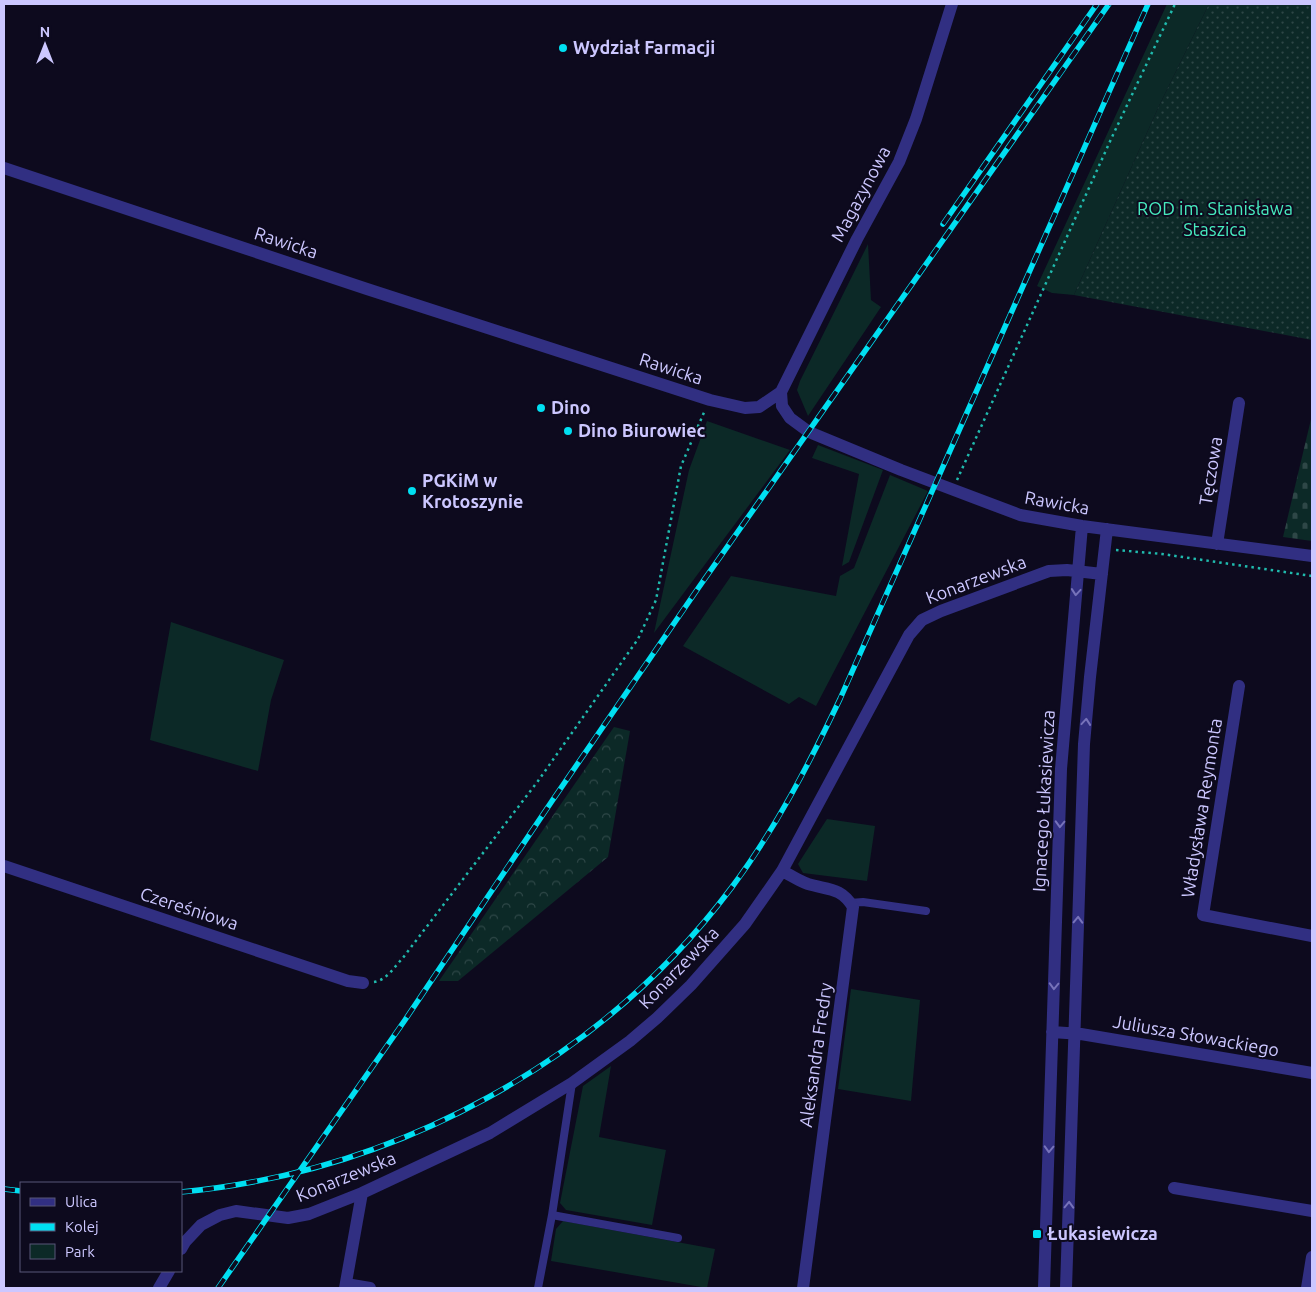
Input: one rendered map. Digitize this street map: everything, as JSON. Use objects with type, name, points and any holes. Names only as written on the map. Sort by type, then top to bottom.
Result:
[{"type":"street","name":"Magazynowa","points":[[781,392],[857,239],[899,162],[916,119],[952,4]]},
{"type":"street","name":"Rawicka","points":[[4,168],[366,289],[710,400],[746,408],[759,407],[781,392]]},
{"type":"street","name":"Rawicka","points":[[781,392],[782,406],[790,418],[809,432],[990,505],[1020,515],[1082,526],[1312,556]]},
{"type":"street","name":"Tęczowa","points":[[1217,544],[1239,403]]},
{"type":"street","name":"Ignacego Łukasiewicza","points":[[1044,1288],[1062,752],[1082,526]]},
{"type":"street","name":"Ignacego Łukasiewicza","points":[[1066,1288],[1084,753],[1090,677],[1107,529]]},
{"type":"street","name":"Konarzewska","points":[[182,1247],[202,1224],[220,1215],[236,1211],[288,1218],[309,1214],[362,1193],[490,1133],[572,1083],[630,1041],[658,1018],[691,985],[746,924],[782,871],[909,635],[922,620],[941,611],[1049,571],[1078,571]]},
{"type":"street","points":[[1078,571],[1102,574]]},
{"type":"street","name":"Władysława Reymonta","points":[[1239,686],[1203,915],[1312,936]]},
{"type":"street","points":[[1062,752],[1084,753]]},
{"type":"street","name":"Czereśniowa","points":[[4,866],[339,978],[363,983]]},
{"type":"street","points":[[782,871],[807,884],[836,890],[847,898],[850,903]]},
{"type":"street","name":"Aleksandra Fredry","points":[[803,1288],[853,908],[850,903]]},
{"type":"street","points":[[1052,1032],[1074,1033]]},
{"type":"street","name":"Juliusza Słowackiego","points":[[1074,1033],[1312,1073]]},
{"type":"street","points":[[1174,1188],[1312,1211]]},
{"type":"street","points":[[362,1193],[346,1286],[370,1288]]},
{"type":"street","points":[[1307,1288],[1312,1257]]},
{"type":"street","points":[[159,1288],[168,1272]]},
{"type":"lane","points":[[850,903],[863,902],[926,910]]},
{"type":"lane","points":[[538,1288],[552,1215],[572,1083]]},
{"type":"lane","points":[[552,1215],[678,1238]]},
{"type":"path","points":[[955,484],[1052,267],[1175,4]]},
{"type":"path","points":[[363,983],[379,981],[387,976],[402,959],[538,782],[638,639],[656,600],[681,466],[710,400]]},
{"type":"path","points":[[1105,549],[1162,554],[1312,576]]},
{"type":"green space","points":[[1167,4],[1209,4],[1159,106],[1074,295],[1052,293],[1037,286]]},
{"type":"green space","name":"ROD im. Stanisława Staszica","points":[[1209,4],[1312,4],[1312,340],[1074,295],[1159,106]]},
{"type":"green space","points":[[868,244],[871,300],[881,307],[808,416],[797,390],[800,381]]},
{"type":"green space","points":[[1312,415],[1312,541],[1283,537]]},
{"type":"green space","points":[[707,421],[790,450],[654,633],[689,470]]},
{"type":"green space","points":[[818,445],[883,470],[849,562],[842,566],[859,474],[812,458]]},
{"type":"green space","points":[[890,475],[928,491],[816,706],[799,697],[789,704],[683,646],[731,576],[836,596],[840,576],[854,568]]},
{"type":"green space","points":[[171,622],[284,660],[271,700],[258,771],[150,740]]},
{"type":"green space","points":[[614,727],[630,731],[608,857],[458,981],[439,981]]},
{"type":"green space","points":[[827,819],[875,826],[867,881],[803,873],[798,864]]},
{"type":"green space","points":[[851,989],[920,1000],[911,1101],[838,1089]]},
{"type":"green space","points":[[611,1066],[599,1137],[666,1150],[652,1225],[566,1210],[560,1203],[583,1086]]},
{"type":"green space","points":[[563,1221],[715,1249],[707,1288],[551,1261],[556,1229]]},
{"type":"railway","points":[[943,224],[1097,4]]},
{"type":"railway","points":[[218,1288],[405,1020],[699,587],[1109,4]]},
{"type":"railway","points":[[182,1192],[261,1180],[340,1160],[416,1133],[488,1097],[557,1055],[621,1005],[680,949],[732,887],[763,842],[791,795],[840,699],[1148,4]]},
{"type":"railway","points":[[4,1189],[20,1191]]},
{"type":"place","name":"Wydział Farmacji","points":[[563,48]]},
{"type":"place","name":"Dino","points":[[541,408]]},
{"type":"place","name":"Dino Biurowiec","points":[[568,431]]},
{"type":"place","name":"PGKiM w Krotoszynie","points":[[412,491]]},
{"type":"place","name":"Łukasiewicza","points":[[1037,1234]]}]
